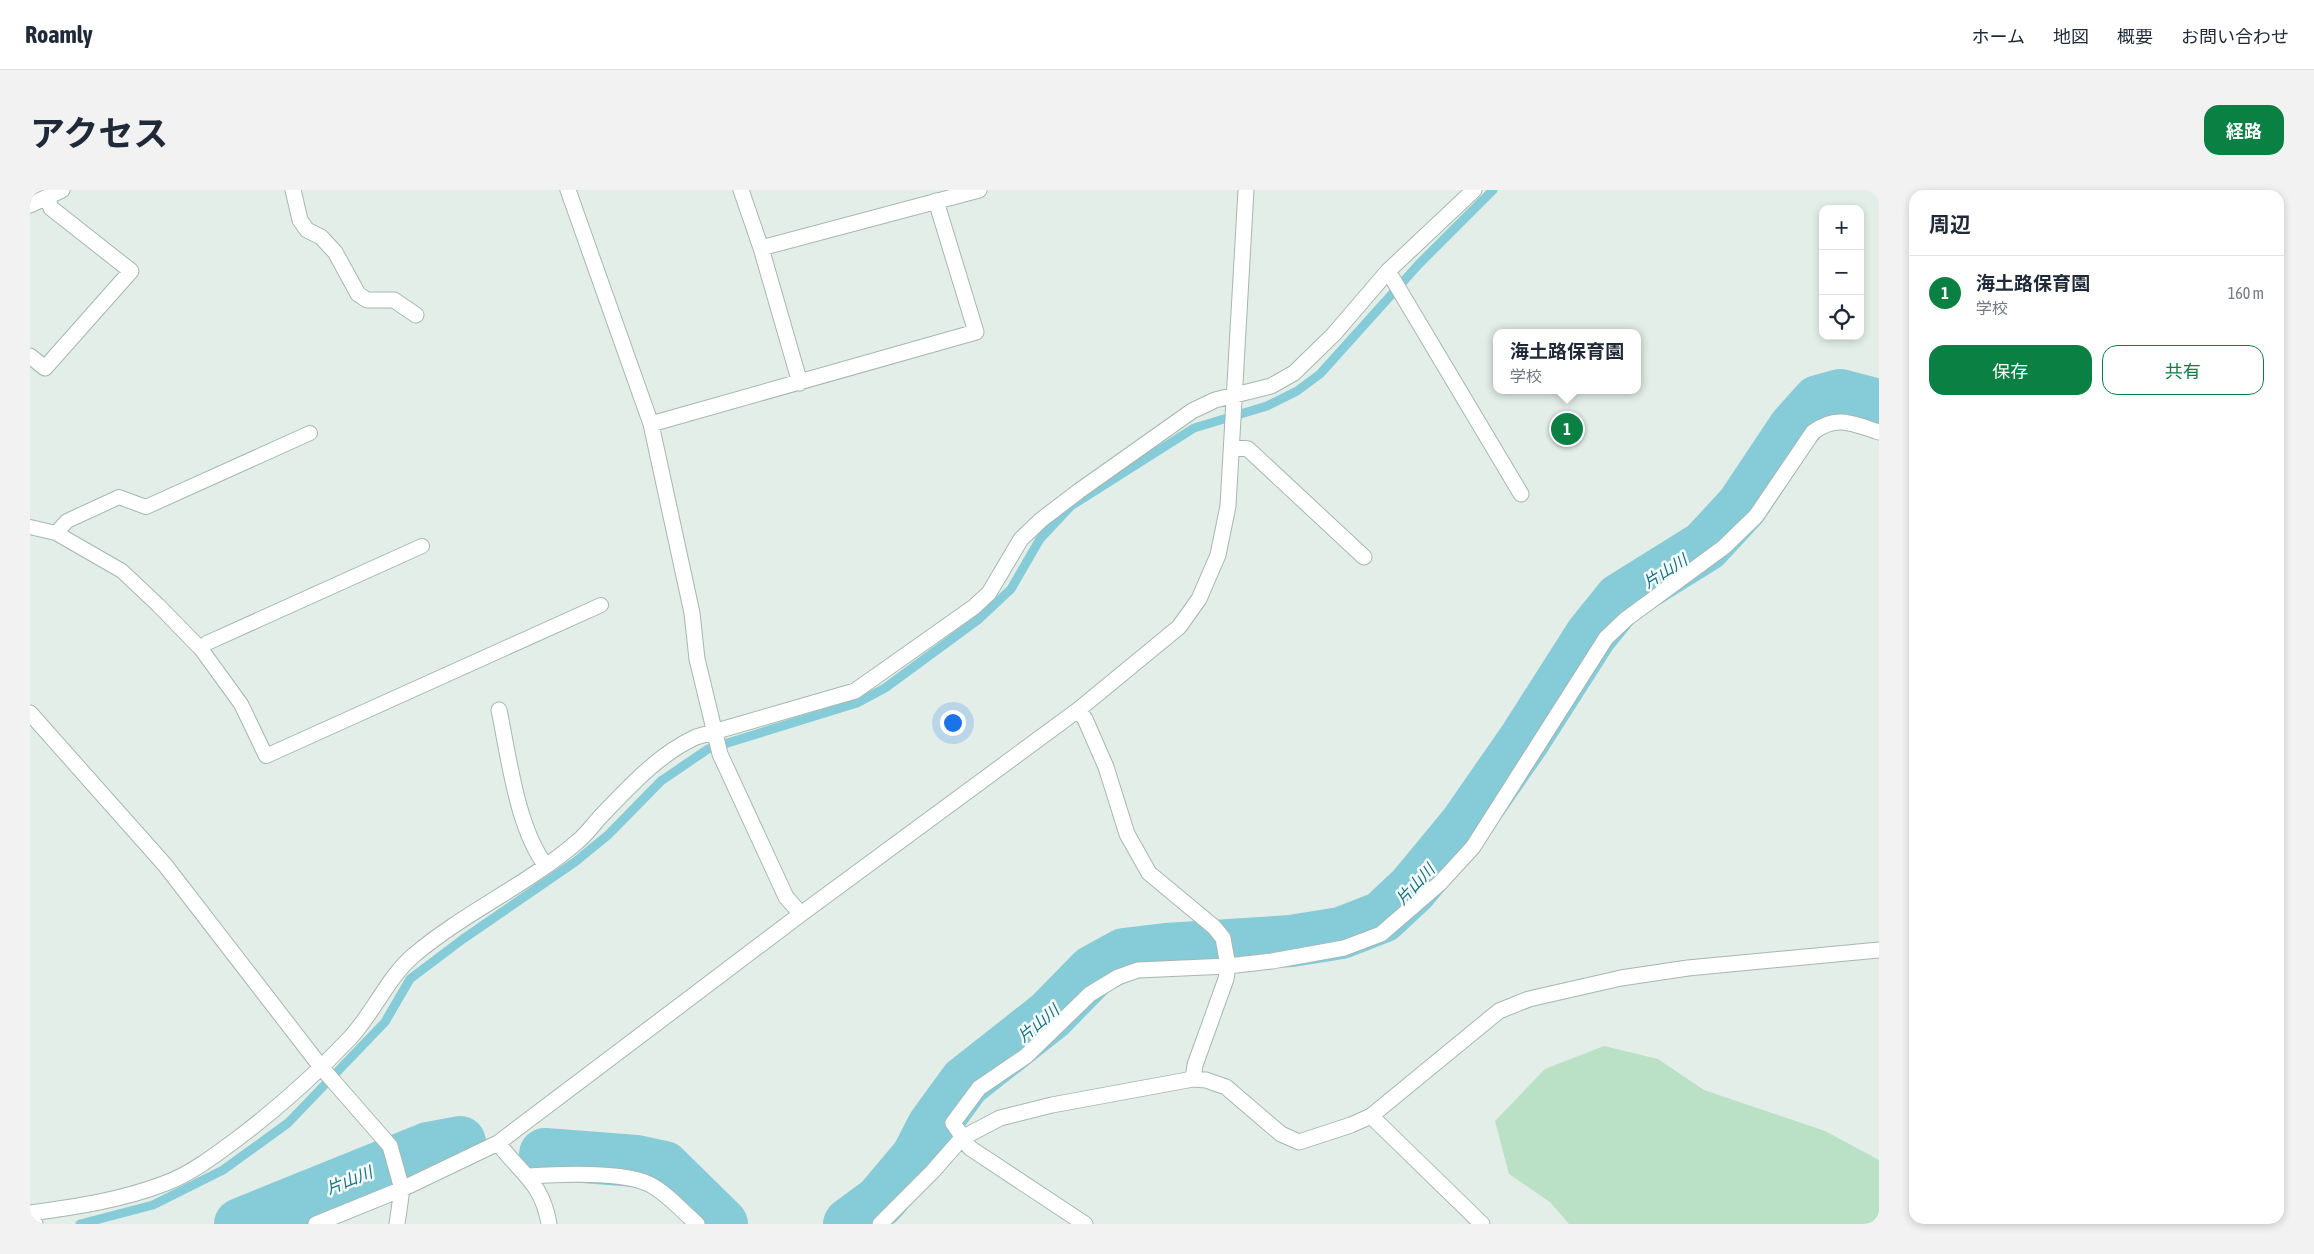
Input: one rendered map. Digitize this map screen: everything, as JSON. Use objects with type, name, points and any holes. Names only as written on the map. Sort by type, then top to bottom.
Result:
[{"type":"street","points":[[30,205],[62,190]]},
{"type":"street","points":[[293,190],[300,220],[307,230],[322,237],[335,252],[358,294],[367,300],[394,300],[416,315]]},
{"type":"street","points":[[568,190],[651,424],[692,613],[697,659],[720,754],[786,897],[801,914]]},
{"type":"street","points":[[741,190],[761,248],[800,383]]},
{"type":"street","points":[[761,248],[979,190]]},
{"type":"street","points":[[316,1224],[402,1189],[498,1143],[801,914],[1078,710],[1179,627],[1199,600],[1218,555],[1228,506],[1233,447],[1246,190]]},
{"type":"street","points":[[35,1224],[30,1214],[124,1197],[167,1183],[201,1166],[282,1104],[321,1067],[364,1022],[387,987],[413,956],[458,922],[546,866],[579,841],[650,767],[678,745],[714,730],[855,691],[873,680],[974,607],[989,593],[1021,540],[1064,503],[1192,411],[1215,400],[1271,386],[1294,373],[1334,334],[1388,271],[1472,191]]},
{"type":"street","points":[[30,356],[45,368],[131,271],[51,208],[47,198]]},
{"type":"street","points":[[651,424],[976,332],[936,202]]},
{"type":"street","points":[[1388,271],[1521,494]]},
{"type":"street","points":[[1085,1224],[970,1148],[962,1138],[952,1123],[980,1088],[1026,1056],[1090,994],[1118,977],[1138,970],[1228,962],[1272,961],[1344,948],[1381,934],[1440,883],[1473,847],[1606,638],[1626,619],[1724,547],[1756,516],[1813,432],[1824,424],[1846,421],[1879,432]]},
{"type":"street","points":[[1233,447],[1248,449],[1364,557]]},
{"type":"street","points":[[498,710],[521,812],[534,851],[546,866]]},
{"type":"street","points":[[1078,710],[1106,767],[1126,834],[1149,873],[1214,926],[1223,938],[1228,962],[1226,979],[1195,1065],[1193,1079]]},
{"type":"street","points":[[30,714],[166,865],[321,1067],[390,1146],[402,1189],[397,1224]]},
{"type":"street","points":[[880,1224],[933,1171],[962,1138],[1000,1118],[1052,1105],[1193,1079],[1206,1080],[1226,1087],[1281,1134],[1299,1142],[1371,1116],[1499,1011],[1529,998],[1620,978],[1688,968],[1879,950]]},
{"type":"street","points":[[1371,1116],[1482,1224]]},
{"type":"street","points":[[498,1143],[510,1159],[529,1176],[540,1192],[549,1224]]},
{"type":"street","points":[[529,1176],[553,1174],[623,1177],[649,1184],[697,1224]]},
{"type":"lane","points":[[56,533],[67,521],[119,497],[146,507],[310,434]]},
{"type":"lane","points":[[30,527],[56,533],[122,571],[200,650],[242,704],[266,756],[601,605]]},
{"type":"lane","points":[[200,650],[207,643],[422,546]]},
{"type":"green space","points":[[1604,1046],[1658,1059],[1704,1090],[1825,1131],[1879,1160],[1879,1224],[1569,1224],[1550,1202],[1509,1174],[1495,1121],[1545,1069]]},
{"type":"waterway","points":[[80,1224],[153,1205],[223,1170],[288,1123],[385,1022],[410,979],[463,939],[575,862],[608,835],[661,781],[708,749],[857,703],[885,688],[979,619],[1011,589],[1040,539],[1071,506],[1194,428],[1267,406],[1297,391],[1320,374],[1419,264],[1493,190]]},
{"type":"waterway","name":"片山川","points":[[849,1224],[880,1201],[917,1157],[933,1126],[965,1082],[1050,1015],[1093,971],[1124,954],[1166,949],[1291,941],[1341,933],[1382,917],[1412,889],[1465,825],[1524,740],[1591,635],[1620,599],[1705,546],[1742,506],[1794,428],[1818,401],[1840,395],[1879,405]]},
{"type":"waterway","name":"片山川","points":[[240,1224],[428,1148],[460,1142]]},
{"type":"waterway","name":"片山川","points":[[545,1154],[636,1161],[664,1167],[722,1224]]},
{"type":"place","name":"海土路保育園","points":[[1567,429]]}]
